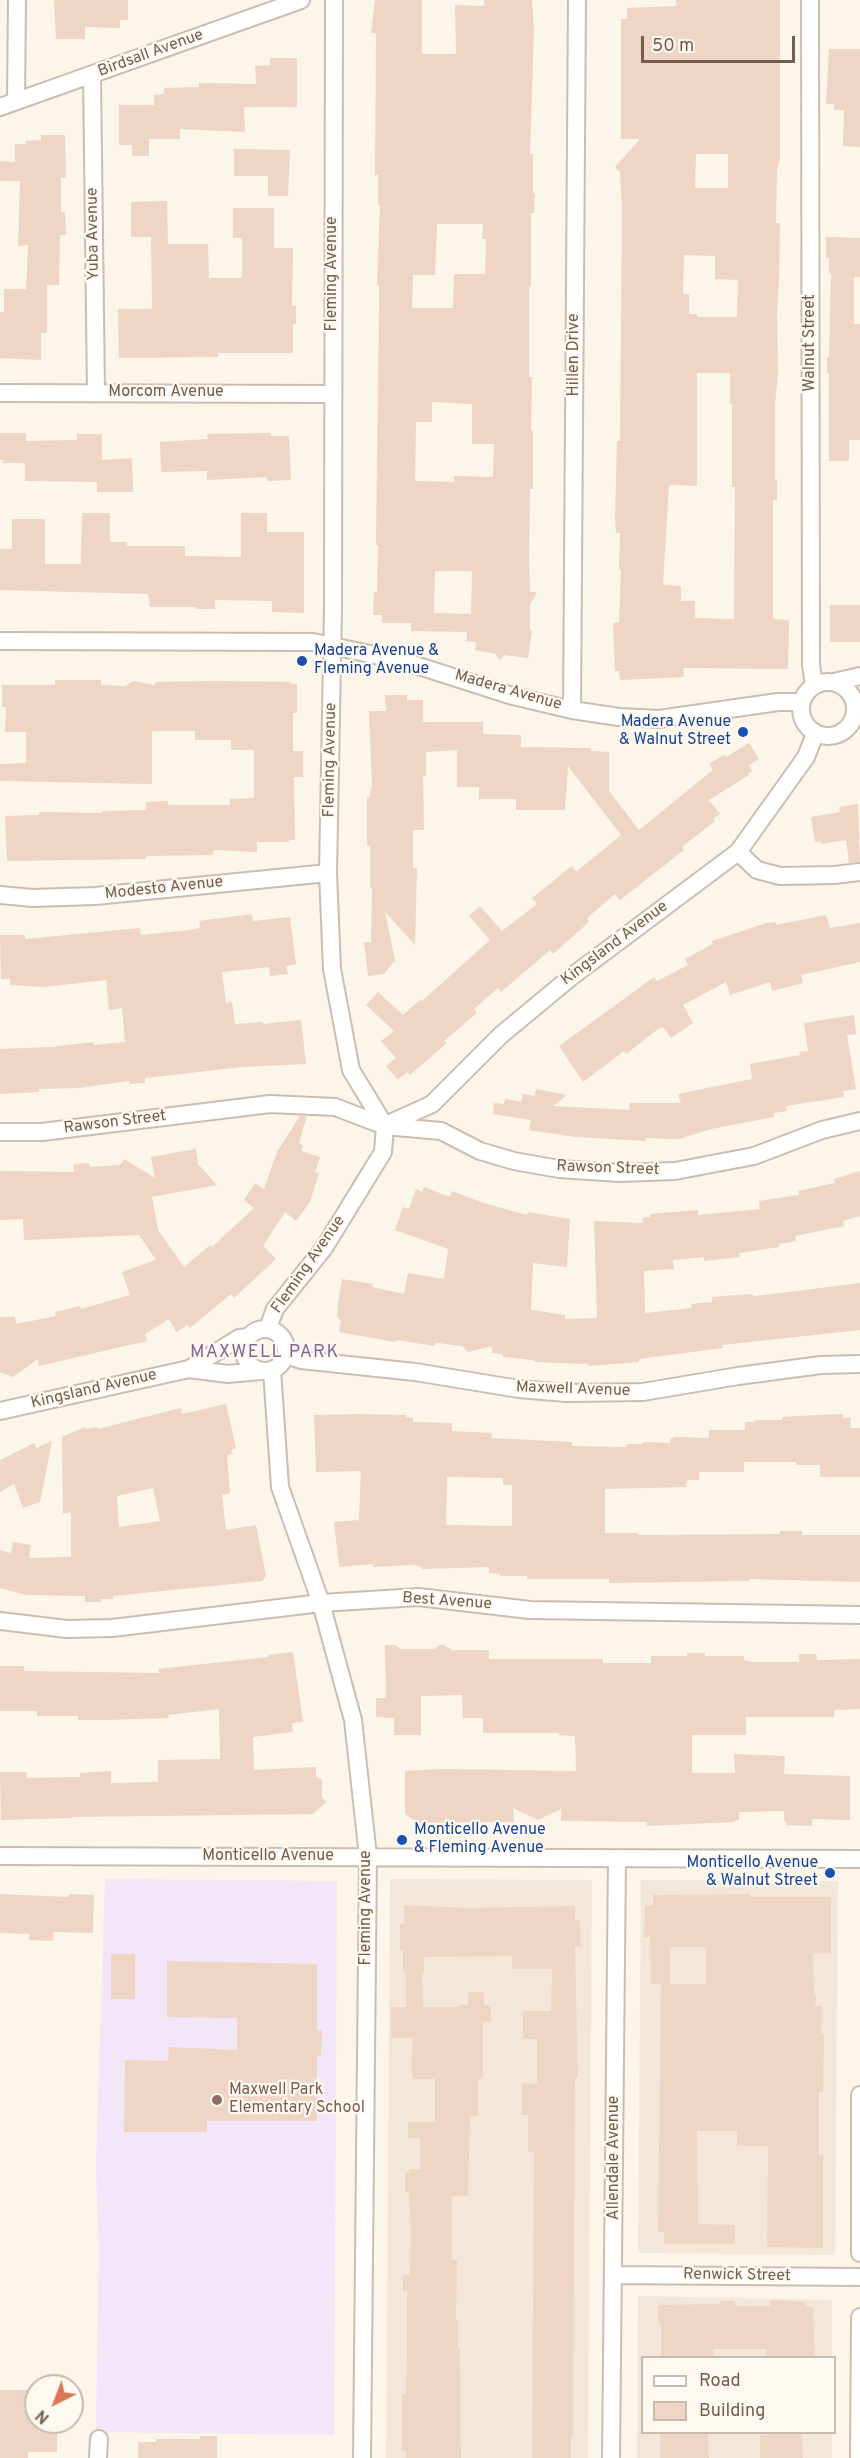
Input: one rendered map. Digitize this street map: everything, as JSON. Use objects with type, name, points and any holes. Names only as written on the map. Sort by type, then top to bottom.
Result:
[{"type":"street","points":[[16,101],[17,0]]},
{"type":"street","name":"Birdsall Avenue","points":[[0,107],[301,0]]},
{"type":"street","name":"Fleming Avenue","points":[[268,1328],[275,1309],[324,1248],[383,1152],[385,1126],[351,1070],[332,969],[328,873],[333,646],[334,0]]},
{"type":"street","name":"Hillen Drive","points":[[572,710],[578,0]]},
{"type":"street","name":"Walnut Street","points":[[810,0],[811,665],[814,685]]},
{"type":"street","name":"Yuba Avenue","points":[[92,75],[96,393]]},
{"type":"street","name":"Morcom Avenue","points":[[0,393],[333,394]]},
{"type":"street","name":"Madera Avenue","points":[[0,641],[313,642],[403,661],[509,695],[572,710],[620,717],[658,719],[778,702],[802,702]]},
{"type":"street","points":[[834,682],[843,686],[855,701],[857,718],[838,736],[823,737],[815,734],[806,726],[801,715],[802,702],[806,693],[814,685],[860,676]]},
{"type":"street","name":"Kingsland Avenue","points":[[385,1126],[432,1104],[501,1035],[571,977],[738,852],[806,757],[815,734]]},
{"type":"street","points":[[738,852],[757,870],[780,876],[860,872]]},
{"type":"street","name":"Modesto Avenue","points":[[0,895],[33,898],[95,896],[328,873]]},
{"type":"street","name":"Rawson Street","points":[[0,1132],[42,1132],[270,1104],[336,1107],[385,1126],[441,1131],[480,1151],[514,1161],[559,1170],[619,1173],[675,1171],[754,1156],[822,1130],[860,1121]]},
{"type":"street","points":[[268,1328],[282,1336],[286,1345],[286,1355],[280,1365],[266,1370],[249,1363],[244,1353],[248,1337],[257,1330],[268,1328]]},
{"type":"street","name":"Kingsland Avenue","points":[[0,1411],[189,1369],[239,1338],[248,1337]]},
{"type":"street","name":"Maxwell Avenue","points":[[286,1355],[301,1360],[415,1372],[519,1389],[566,1393],[643,1392],[821,1365],[860,1364]]},
{"type":"street","name":"Kingsland Avenue","points":[[189,1369],[228,1374],[266,1370]]},
{"type":"street","name":"Fleming Avenue","points":[[266,1370],[280,1487],[321,1603],[353,1720],[368,1856],[362,2458]]},
{"type":"street","name":"Best Avenue","points":[[0,1621],[67,1629],[112,1628],[321,1603],[418,1597],[530,1610],[860,1615]]},
{"type":"street","name":"Monticello Avenue","points":[[0,1856],[860,1859]]},
{"type":"street","name":"Allendale Avenue","points":[[611,2458],[617,1858]]},
{"type":"street","points":[[860,2095],[860,2253]]},
{"type":"street","name":"Renwick Street","points":[[614,2275],[860,2277]]},
{"type":"street","points":[[859,2458],[860,2317]]},
{"type":"street","points":[[98,2458],[99,2439]]},
{"type":"shaded area","name":"Maxwell Park Elementary School","points":[[105,1879],[337,1881],[334,2435],[96,2432],[99,2248],[96,2167]]},
{"type":"shaded area","points":[[390,1879],[592,1880],[588,2458],[386,2458]]},
{"type":"shaded area","points":[[641,1880],[838,1881],[835,2255],[641,2253],[638,2250]]},
{"type":"shaded area","points":[[638,2296],[832,2300],[832,2356],[641,2356],[641,2434],[832,2434],[832,2458],[637,2458]]},
{"type":"building","points":[[54,0],[128,0],[128,20],[120,20],[120,28],[85,27],[85,39],[56,39]]},
{"type":"building","points":[[375,0],[422,0],[422,54],[456,54],[455,5],[484,6],[484,0],[532,0],[534,28],[530,154],[533,154],[533,193],[535,193],[534,213],[531,213],[531,287],[529,287],[533,489],[530,489],[529,557],[530,592],[537,592],[530,605],[530,630],[532,630],[528,658],[505,655],[499,660],[496,654],[475,650],[476,642],[466,641],[467,632],[411,631],[411,623],[382,623],[382,615],[373,615],[374,592],[377,592],[378,545],[376,545],[379,285],[377,285],[380,205],[378,205],[378,175],[375,175],[376,33],[371,33]],"holes":[[[437,224],[483,224],[482,239],[486,239],[485,274],[454,274],[453,308],[412,308],[413,275],[435,275]],[[432,402],[472,404],[472,444],[494,444],[493,477],[454,476],[454,482],[415,481],[416,422],[432,422]],[[435,571],[472,571],[471,614],[434,613]]]},
{"type":"building","points":[[676,0],[780,0],[780,159],[777,170],[776,223],[780,223],[777,312],[778,373],[775,404],[777,500],[773,500],[773,619],[789,620],[788,669],[683,668],[684,677],[620,680],[619,671],[615,671],[613,623],[619,622],[621,570],[619,569],[620,533],[616,533],[615,519],[617,441],[620,441],[622,210],[620,172],[615,167],[640,139],[621,139],[621,19],[627,19],[627,8],[676,6]],"holes":[[[696,154],[728,154],[728,188],[695,188]],[[684,255],[715,256],[715,279],[738,280],[737,317],[697,317],[697,314],[689,314],[689,294],[683,294]],[[697,373],[730,373],[732,487],[735,487],[734,619],[695,618],[695,601],[681,601],[681,586],[663,585],[669,485],[697,486]]]},
{"type":"building","points":[[829,49],[860,49],[860,147],[843,146],[844,110],[834,110],[834,104],[826,104]]},
{"type":"building","points":[[270,58],[297,58],[297,107],[244,107],[245,132],[180,129],[180,139],[149,139],[149,156],[132,156],[132,145],[119,145],[119,105],[154,105],[154,95],[164,94],[164,88],[199,87],[199,83],[256,84],[255,66],[270,65]]},
{"type":"building","points":[[41,135],[65,135],[66,178],[61,178],[61,212],[65,212],[66,235],[60,235],[59,285],[47,285],[47,333],[41,333],[41,360],[0,358],[0,312],[4,312],[4,289],[26,289],[28,245],[18,246],[20,181],[0,181],[0,161],[15,162],[15,144],[41,140]]},
{"type":"building","points":[[234,149],[290,150],[288,196],[268,196],[268,176],[234,176]]},
{"type":"building","points":[[167,201],[168,244],[208,244],[209,278],[242,278],[242,238],[233,238],[233,208],[274,208],[274,248],[293,248],[292,306],[296,306],[296,324],[293,324],[293,353],[218,353],[218,357],[119,358],[118,309],[152,309],[151,237],[131,237],[131,202]]},
{"type":"building","points":[[826,237],[860,238],[860,277],[854,277],[854,324],[860,324],[860,440],[849,440],[849,461],[829,461],[827,357],[829,357],[831,273],[829,273],[829,258],[826,258]]},
{"type":"building","points":[[0,433],[26,433],[26,441],[77,440],[77,434],[102,434],[102,460],[132,458],[133,492],[97,492],[97,482],[25,481],[25,463],[3,463],[3,460],[0,460]]},
{"type":"building","points":[[271,433],[271,436],[289,436],[291,480],[267,481],[267,477],[207,480],[207,471],[161,472],[160,442],[208,439],[207,434]]},
{"type":"building","points":[[82,513],[110,513],[110,542],[127,542],[127,546],[185,546],[185,556],[241,557],[241,513],[267,513],[267,532],[304,532],[304,613],[272,612],[272,601],[215,600],[215,609],[196,609],[196,607],[150,607],[148,594],[0,590],[0,549],[12,549],[12,519],[45,519],[45,564],[81,564]]},
{"type":"building","points":[[830,605],[860,605],[860,642],[830,642]]},
{"type":"building","points":[[55,680],[101,680],[101,685],[125,686],[134,681],[155,685],[155,682],[215,681],[297,684],[297,713],[293,713],[293,751],[303,751],[303,777],[294,777],[295,840],[257,842],[257,852],[214,850],[212,855],[146,856],[146,859],[7,861],[5,816],[39,815],[39,812],[102,813],[102,811],[146,810],[146,802],[168,801],[168,805],[230,805],[230,799],[254,798],[254,750],[231,750],[231,740],[195,740],[195,731],[152,731],[152,784],[0,781],[0,764],[26,763],[26,732],[5,732],[6,707],[2,707],[2,685],[55,685]]},
{"type":"building","points":[[385,695],[407,695],[407,700],[423,700],[423,722],[483,722],[483,734],[521,735],[521,747],[591,748],[591,751],[609,752],[609,791],[639,830],[713,770],[709,764],[724,755],[726,757],[749,743],[759,759],[749,765],[752,771],[749,775],[709,800],[720,814],[713,819],[715,821],[682,847],[684,850],[620,900],[615,894],[587,918],[589,922],[553,954],[550,950],[501,992],[498,988],[474,1009],[477,1013],[444,1041],[447,1043],[410,1075],[407,1072],[398,1080],[386,1066],[396,1058],[381,1041],[394,1031],[366,1005],[378,992],[403,1015],[420,1000],[422,1001],[490,940],[469,916],[480,906],[502,931],[537,904],[532,898],[572,866],[576,872],[621,835],[568,766],[565,810],[516,810],[516,799],[479,799],[479,787],[457,787],[457,750],[426,752],[426,776],[423,776],[424,830],[413,830],[413,868],[417,868],[415,945],[385,912],[395,960],[384,974],[368,976],[364,942],[371,942],[372,888],[370,888],[370,846],[367,846],[367,797],[370,797],[372,787],[369,711],[386,711]]},
{"type":"building","points":[[858,804],[860,862],[849,863],[846,840],[821,844],[821,841],[815,842],[811,817],[840,812],[839,807]]},
{"type":"building","points":[[252,914],[253,921],[290,917],[296,964],[286,966],[288,974],[270,976],[269,967],[222,972],[226,1003],[232,1002],[235,1024],[301,1020],[306,1064],[242,1067],[145,1078],[145,1083],[130,1084],[129,1081],[79,1088],[39,1089],[39,1092],[0,1094],[0,1049],[125,1042],[122,1008],[109,1010],[106,980],[43,987],[10,985],[10,979],[1,979],[0,935],[25,935],[25,939],[140,928],[141,935],[200,928],[199,921]]},
{"type":"building","points":[[826,915],[830,928],[860,923],[860,962],[801,975],[803,983],[772,991],[770,982],[730,995],[726,982],[683,1005],[693,1023],[671,1038],[663,1027],[658,1029],[626,1054],[624,1051],[583,1082],[559,1046],[654,977],[657,981],[688,965],[685,959],[713,944],[712,941],[766,923],[776,922],[776,925]]},
{"type":"building","points":[[854,1015],[856,1034],[847,1035],[856,1089],[843,1091],[844,1097],[786,1106],[787,1111],[774,1113],[774,1117],[711,1129],[679,1139],[646,1138],[646,1141],[575,1137],[529,1130],[531,1120],[493,1114],[494,1103],[504,1104],[505,1099],[521,1102],[523,1094],[535,1096],[536,1089],[567,1095],[553,1106],[629,1110],[630,1103],[681,1103],[678,1094],[752,1079],[750,1064],[800,1055],[799,1052],[808,1051],[804,1023]]},
{"type":"building","points":[[300,1116],[307,1116],[299,1143],[303,1145],[301,1151],[320,1157],[315,1172],[319,1173],[310,1202],[296,1221],[285,1212],[263,1246],[276,1259],[234,1298],[231,1294],[190,1328],[188,1325],[176,1332],[169,1319],[145,1334],[147,1341],[39,1366],[38,1359],[13,1377],[0,1372],[0,1317],[15,1317],[16,1324],[56,1316],[55,1312],[80,1306],[81,1309],[130,1295],[122,1272],[156,1260],[139,1235],[24,1240],[23,1219],[0,1220],[0,1171],[74,1172],[74,1164],[89,1163],[90,1167],[120,1165],[124,1159],[155,1178],[151,1157],[196,1149],[198,1164],[217,1185],[152,1197],[158,1230],[184,1267],[210,1245],[212,1247],[254,1208],[244,1200],[255,1183],[264,1189],[277,1152]]},
{"type":"building","points":[[860,1171],[860,1216],[843,1221],[844,1226],[795,1236],[796,1241],[779,1244],[779,1247],[739,1253],[740,1257],[704,1261],[704,1257],[673,1260],[674,1269],[644,1271],[645,1313],[692,1308],[691,1304],[712,1302],[712,1297],[749,1294],[756,1296],[860,1283],[860,1330],[722,1345],[723,1348],[639,1359],[639,1362],[588,1366],[588,1364],[536,1362],[503,1357],[502,1354],[492,1353],[492,1346],[468,1352],[462,1346],[435,1343],[435,1346],[396,1340],[395,1342],[339,1332],[341,1321],[337,1316],[342,1279],[373,1284],[372,1287],[404,1294],[408,1273],[444,1279],[448,1249],[395,1230],[403,1207],[409,1209],[416,1189],[422,1192],[424,1187],[450,1197],[452,1191],[483,1203],[527,1215],[528,1212],[570,1219],[567,1267],[533,1263],[531,1310],[565,1315],[565,1319],[597,1318],[594,1221],[643,1223],[642,1218],[650,1217],[650,1214],[698,1210],[698,1215],[760,1209],[759,1201],[799,1195],[798,1191],[835,1183],[834,1179]]},
{"type":"building","points":[[226,1404],[236,1448],[231,1450],[232,1454],[227,1455],[230,1493],[222,1495],[226,1530],[256,1525],[266,1576],[262,1581],[113,1596],[113,1599],[101,1599],[101,1602],[85,1602],[85,1596],[26,1595],[0,1588],[0,1550],[11,1553],[13,1542],[31,1545],[29,1558],[71,1557],[71,1512],[63,1514],[62,1437],[85,1427],[86,1429],[97,1427],[98,1429],[181,1408],[182,1414]],"holes":[[[153,1488],[160,1521],[119,1527],[117,1496]]]},
{"type":"building","points":[[843,1414],[843,1418],[851,1418],[850,1428],[860,1428],[860,1477],[820,1477],[820,1465],[796,1465],[796,1462],[744,1462],[744,1472],[699,1472],[699,1480],[687,1480],[686,1487],[605,1489],[605,1533],[638,1533],[638,1535],[780,1534],[780,1531],[802,1531],[802,1535],[860,1535],[860,1582],[749,1579],[749,1581],[609,1583],[609,1579],[527,1579],[527,1576],[500,1576],[500,1574],[489,1573],[489,1567],[422,1569],[422,1567],[412,1565],[373,1567],[373,1564],[339,1567],[334,1522],[359,1520],[361,1471],[316,1472],[314,1415],[406,1415],[406,1417],[413,1418],[413,1422],[452,1423],[452,1431],[492,1433],[491,1438],[572,1442],[572,1446],[627,1447],[627,1444],[642,1444],[643,1442],[670,1443],[670,1439],[675,1437],[709,1438],[709,1430],[745,1430],[745,1422],[755,1422],[755,1420],[782,1420],[782,1417]],"holes":[[[447,1477],[503,1478],[503,1485],[512,1485],[512,1526],[446,1525]]]},
{"type":"building","points":[[52,1441],[40,1502],[23,1508],[14,1484],[0,1492],[0,1460],[34,1443],[36,1448]]},
{"type":"building","points":[[442,1644],[452,1650],[489,1650],[489,1659],[603,1659],[603,1663],[651,1663],[651,1656],[687,1656],[687,1653],[705,1653],[705,1656],[744,1656],[744,1660],[751,1662],[799,1662],[799,1654],[816,1654],[817,1660],[860,1659],[860,1709],[834,1710],[834,1717],[746,1717],[746,1735],[692,1735],[692,1773],[735,1773],[734,1754],[785,1756],[784,1774],[850,1776],[850,1820],[812,1819],[812,1826],[786,1825],[784,1811],[739,1812],[739,1820],[735,1822],[647,1826],[647,1822],[561,1821],[561,1809],[538,1820],[513,1808],[514,1822],[418,1823],[405,1814],[405,1771],[440,1769],[576,1771],[575,1736],[559,1735],[559,1733],[483,1733],[483,1718],[463,1718],[462,1695],[421,1696],[421,1735],[394,1735],[394,1718],[376,1717],[376,1698],[386,1698],[385,1645],[395,1645],[401,1649],[434,1649]]},
{"type":"building","points":[[293,1652],[303,1722],[292,1723],[293,1732],[253,1737],[254,1770],[316,1767],[316,1776],[322,1780],[322,1797],[326,1802],[313,1814],[1,1820],[0,1772],[26,1772],[27,1778],[80,1777],[80,1773],[111,1771],[111,1783],[158,1782],[158,1760],[220,1759],[219,1709],[168,1715],[169,1718],[104,1720],[78,1720],[78,1716],[37,1716],[37,1711],[0,1711],[0,1666],[24,1666],[24,1671],[159,1673],[158,1669],[269,1657],[268,1655]]},
{"type":"building","points":[[0,1894],[69,1897],[69,1894],[94,1895],[93,1933],[54,1932],[53,1941],[29,1940],[30,1934],[0,1933]]},
{"type":"building","points":[[750,1894],[750,1897],[831,1897],[831,1954],[813,1953],[815,2006],[822,2006],[821,2035],[824,2035],[823,2092],[819,2092],[819,2155],[823,2155],[823,2248],[767,2247],[768,2146],[737,2146],[737,2131],[697,2131],[698,2224],[735,2225],[735,2244],[664,2244],[664,2232],[658,2232],[661,1984],[651,1984],[650,1937],[644,1937],[645,1905],[653,1906],[653,1895]],"holes":[[[672,1947],[706,1947],[706,1984],[670,1984],[670,1949]]]},
{"type":"building","points":[[404,1905],[466,1908],[575,1906],[575,1920],[580,1920],[581,1947],[575,1947],[578,2078],[575,2078],[571,2458],[532,2458],[534,2152],[528,2152],[528,2115],[522,2115],[522,2083],[537,2084],[537,2039],[523,2039],[523,2011],[551,2011],[552,1969],[512,1969],[512,1956],[424,1957],[423,2007],[468,2005],[468,1992],[484,1992],[484,2005],[491,2005],[491,2022],[483,2022],[483,2079],[478,2079],[478,2116],[470,2116],[468,2196],[452,2196],[452,2260],[457,2260],[456,2319],[458,2319],[458,2349],[460,2349],[461,2458],[406,2458],[406,2451],[402,2451],[402,2394],[406,2394],[407,2356],[407,2291],[403,2291],[403,2275],[410,2275],[411,2229],[409,2192],[405,2192],[405,2172],[409,2172],[409,2169],[420,2169],[420,2138],[408,2138],[408,2122],[435,2122],[435,2079],[413,2079],[411,2063],[413,2038],[391,2038],[391,2007],[406,2007],[406,1972],[403,1972],[403,1950],[400,1950],[400,1924],[404,1924]]},
{"type":"building","points":[[111,1954],[135,1954],[135,1999],[111,1999]]},
{"type":"building","points":[[167,1961],[317,1964],[317,2030],[322,2030],[321,2056],[317,2055],[317,2121],[207,2121],[207,2132],[124,2132],[125,2060],[168,2061],[169,2047],[237,2050],[237,2018],[167,2017]]},
{"type":"building","points":[[771,2300],[805,2302],[805,2307],[813,2307],[815,2356],[766,2356],[766,2349],[713,2349],[713,2356],[661,2356],[661,2324],[658,2323],[658,2305],[720,2304],[720,2301],[735,2301],[735,2306],[770,2306]]},
{"type":"building","points":[[0,2390],[24,2390],[24,2434],[57,2434],[57,2452],[28,2452],[28,2458],[0,2458]]},
{"type":"building","points":[[660,2434],[708,2434],[709,2458],[660,2458]]},
{"type":"building","points":[[802,2434],[803,2458],[760,2458],[760,2435]]},
{"type":"building","points":[[200,2436],[217,2436],[217,2458],[138,2458],[138,2442],[156,2442],[156,2439],[200,2439]]},
{"type":"place","name":"Madera Avenue & Fleming Avenue","points":[[302,661]]},
{"type":"place","name":"Madera Avenue & Walnut Street","points":[[743,732]]},
{"type":"place","name":"Monticello Avenue & Fleming Avenue","points":[[402,1840]]},
{"type":"place","name":"Monticello Avenue & Walnut Street","points":[[830,1873]]},
{"type":"place","name":"Maxwell Park Elementary School","points":[[217,2100]]},
{"type":"district","name":"MAXWELL PARK","points":[[265,1353]]}]
